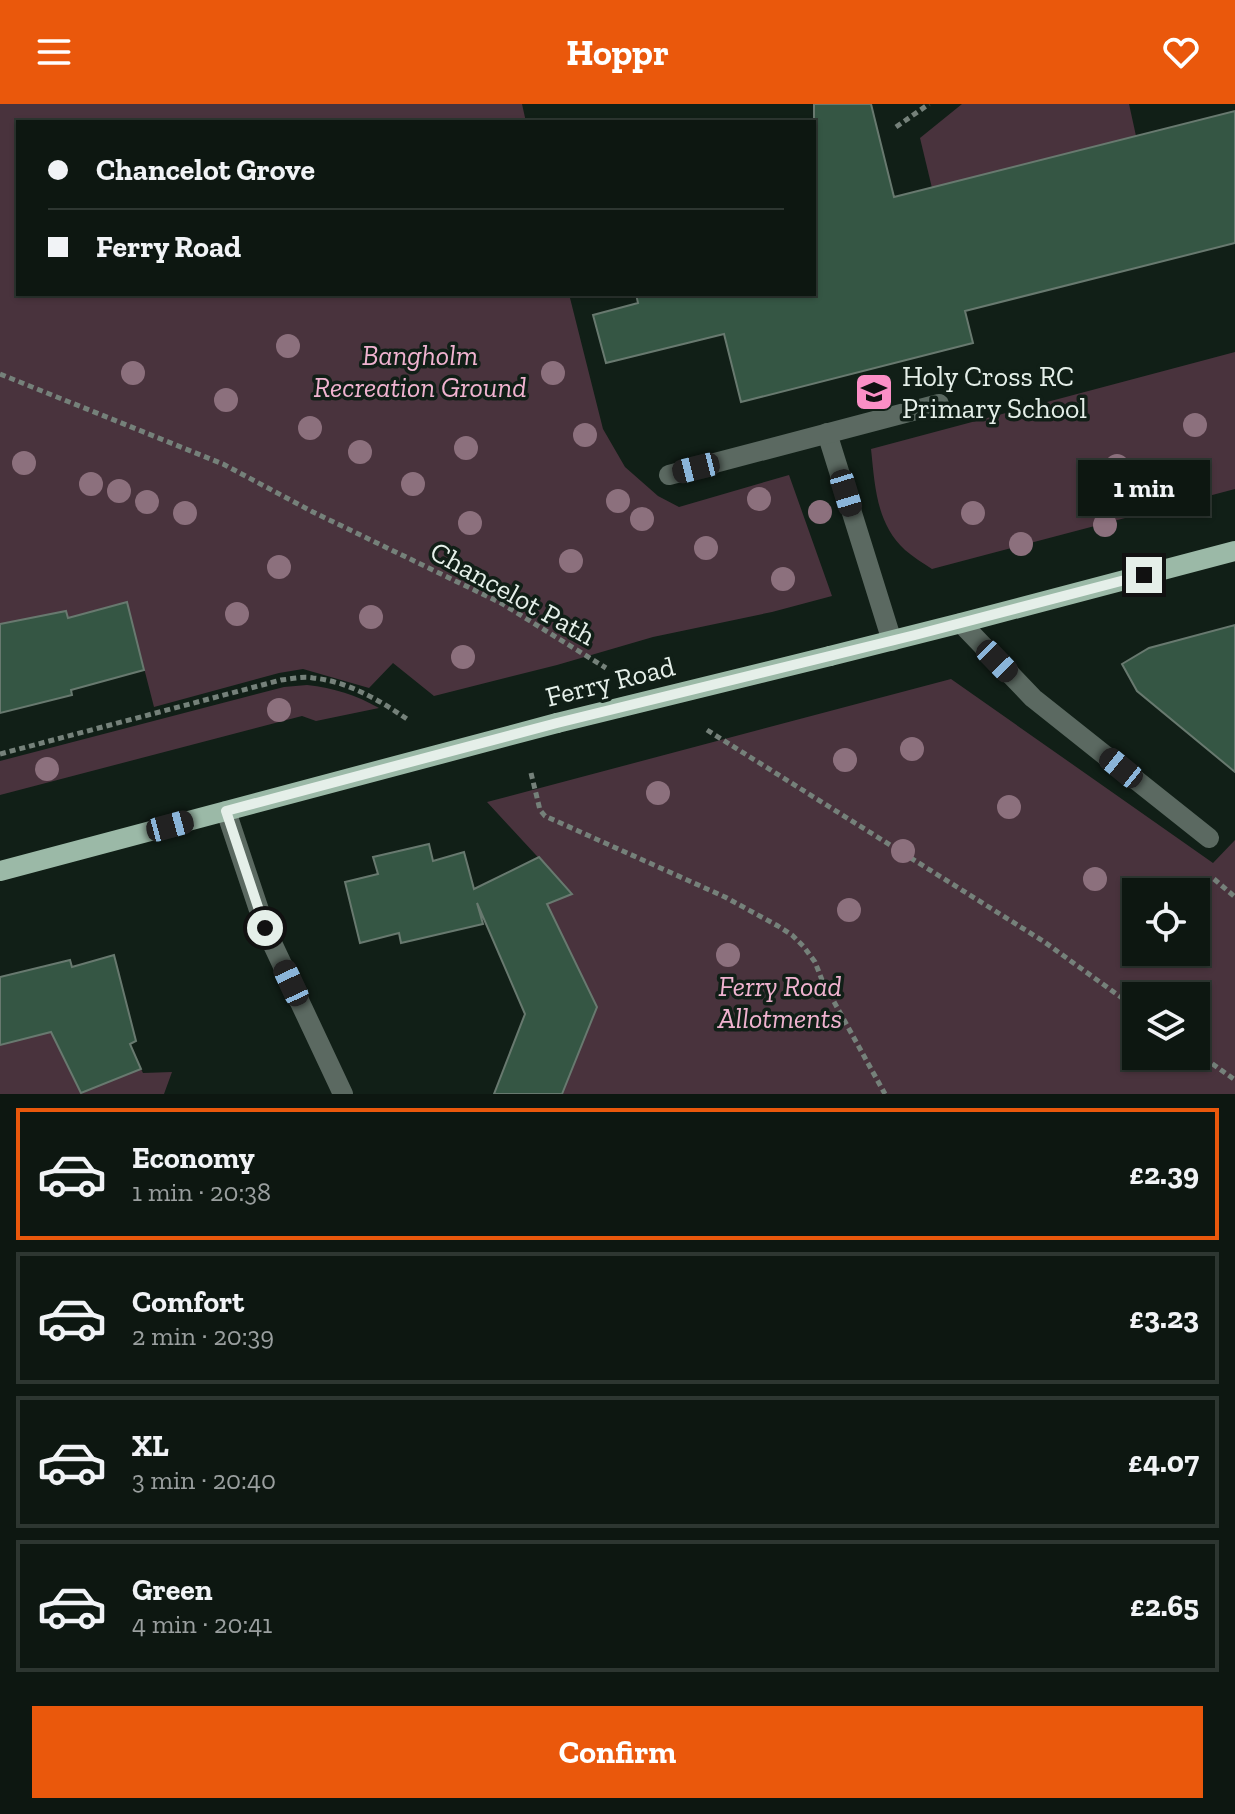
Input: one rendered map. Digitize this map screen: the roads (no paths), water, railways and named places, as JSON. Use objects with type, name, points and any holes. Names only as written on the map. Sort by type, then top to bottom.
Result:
[{"type":"main road","name":"Ferry Road","points":[[0,871],[557,723],[892,641],[1235,551]]},
{"type":"street","points":[[669,475],[939,404]]},
{"type":"street","points":[[827,433],[892,641]]},
{"type":"street","points":[[961,623],[1033,698],[1209,838]]},
{"type":"street","points":[[226,811],[265,928],[343,1094]]},
{"type":"place","name":"Holy Cross RC Primary School","points":[[874,392]]},
{"type":"park label","name":"Bangholm Recreation Ground","points":[[420,371]]},
{"type":"park label","name":"Ferry Road Allotments","points":[[780,1002]]}]
